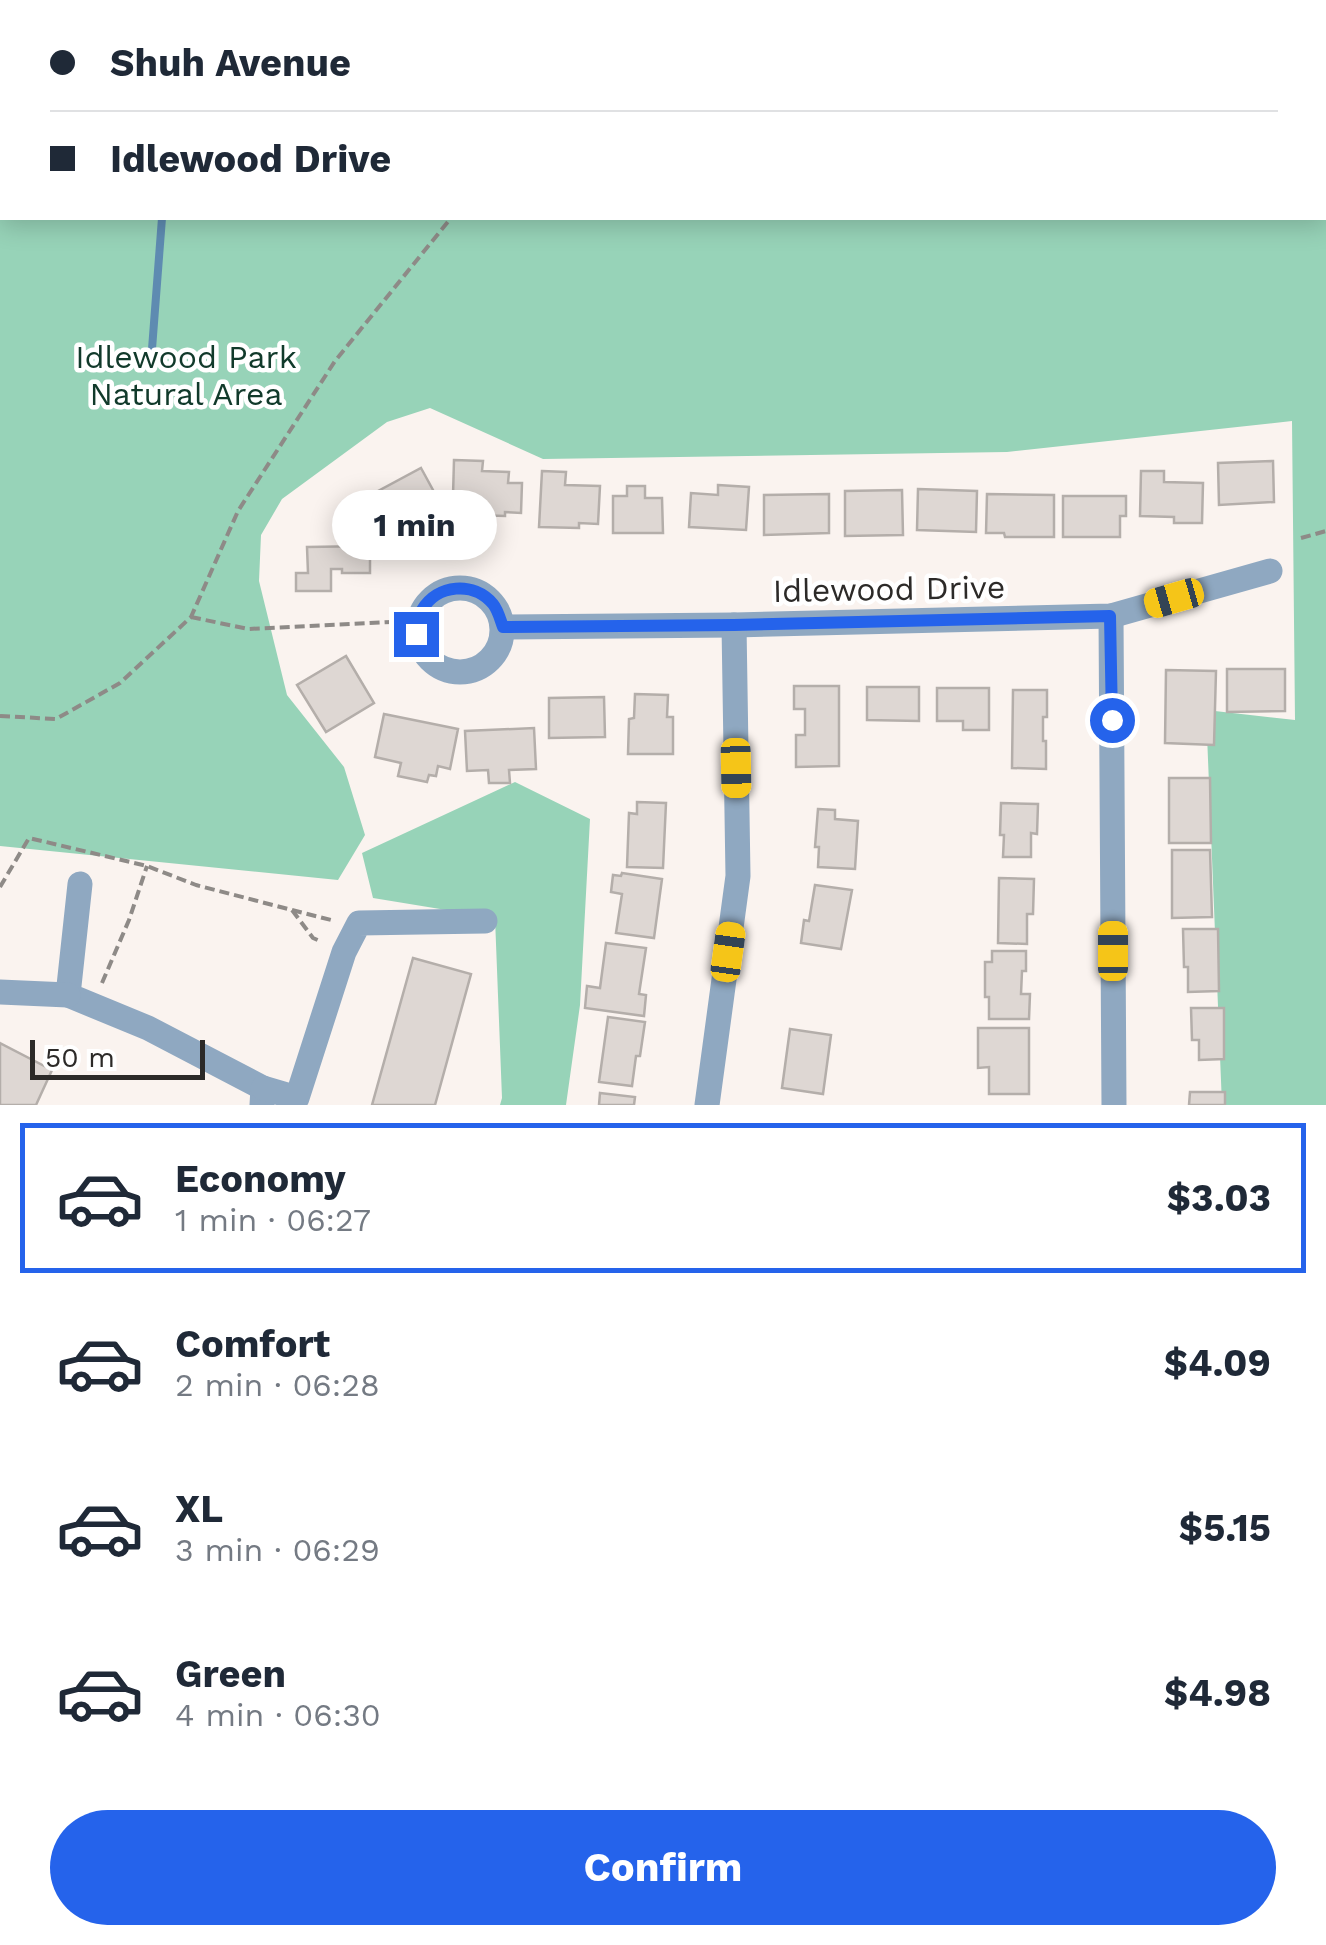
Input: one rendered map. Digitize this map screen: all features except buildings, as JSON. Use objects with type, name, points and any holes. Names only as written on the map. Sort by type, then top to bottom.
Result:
[{"type":"street","name":"Idlewood Drive","points":[[503,627],[1110,616],[1270,572]]},
{"type":"street","points":[[1110,616],[1114,1105]]},
{"type":"street","points":[[708,1105],[738,876],[734,625]]},
{"type":"street","points":[[68,995],[80,884]]},
{"type":"street","points":[[0,992],[68,995],[148,1028],[262,1096],[297,1101],[344,952],[359,923],[485,921]]},
{"type":"path","points":[[0,716],[56,719],[120,683],[191,617],[238,511],[335,360],[449,220]]},
{"type":"path","points":[[1301,538],[1326,531]]},
{"type":"path","points":[[191,617],[248,629],[392,622]]},
{"type":"path","points":[[0,888],[28,838],[147,866],[196,885],[292,910],[359,923]]},
{"type":"path","points":[[92,1005],[129,920],[147,866]]},
{"type":"path","points":[[292,910],[313,938],[344,952]]},
{"type":"green space","name":"Idlewood Park Natural Area","points":[[0,220],[1326,220],[1326,1105],[1222,1105],[1206,710],[1295,720],[1292,421],[1007,452],[543,459],[430,408],[387,422],[282,499],[261,535],[259,581],[287,695],[344,767],[365,835],[338,880],[0,846]]},
{"type":"green space","points":[[515,782],[590,819],[580,1005],[566,1105],[500,1105],[495,918],[373,898],[362,853]]},
{"type":"waterway","points":[[152,349],[162,220]]},
{"type":"route","points":[[416,634],[420,612],[435,595],[456,587],[478,591],[495,606],[503,627],[1110,616],[1112,720]]}]
